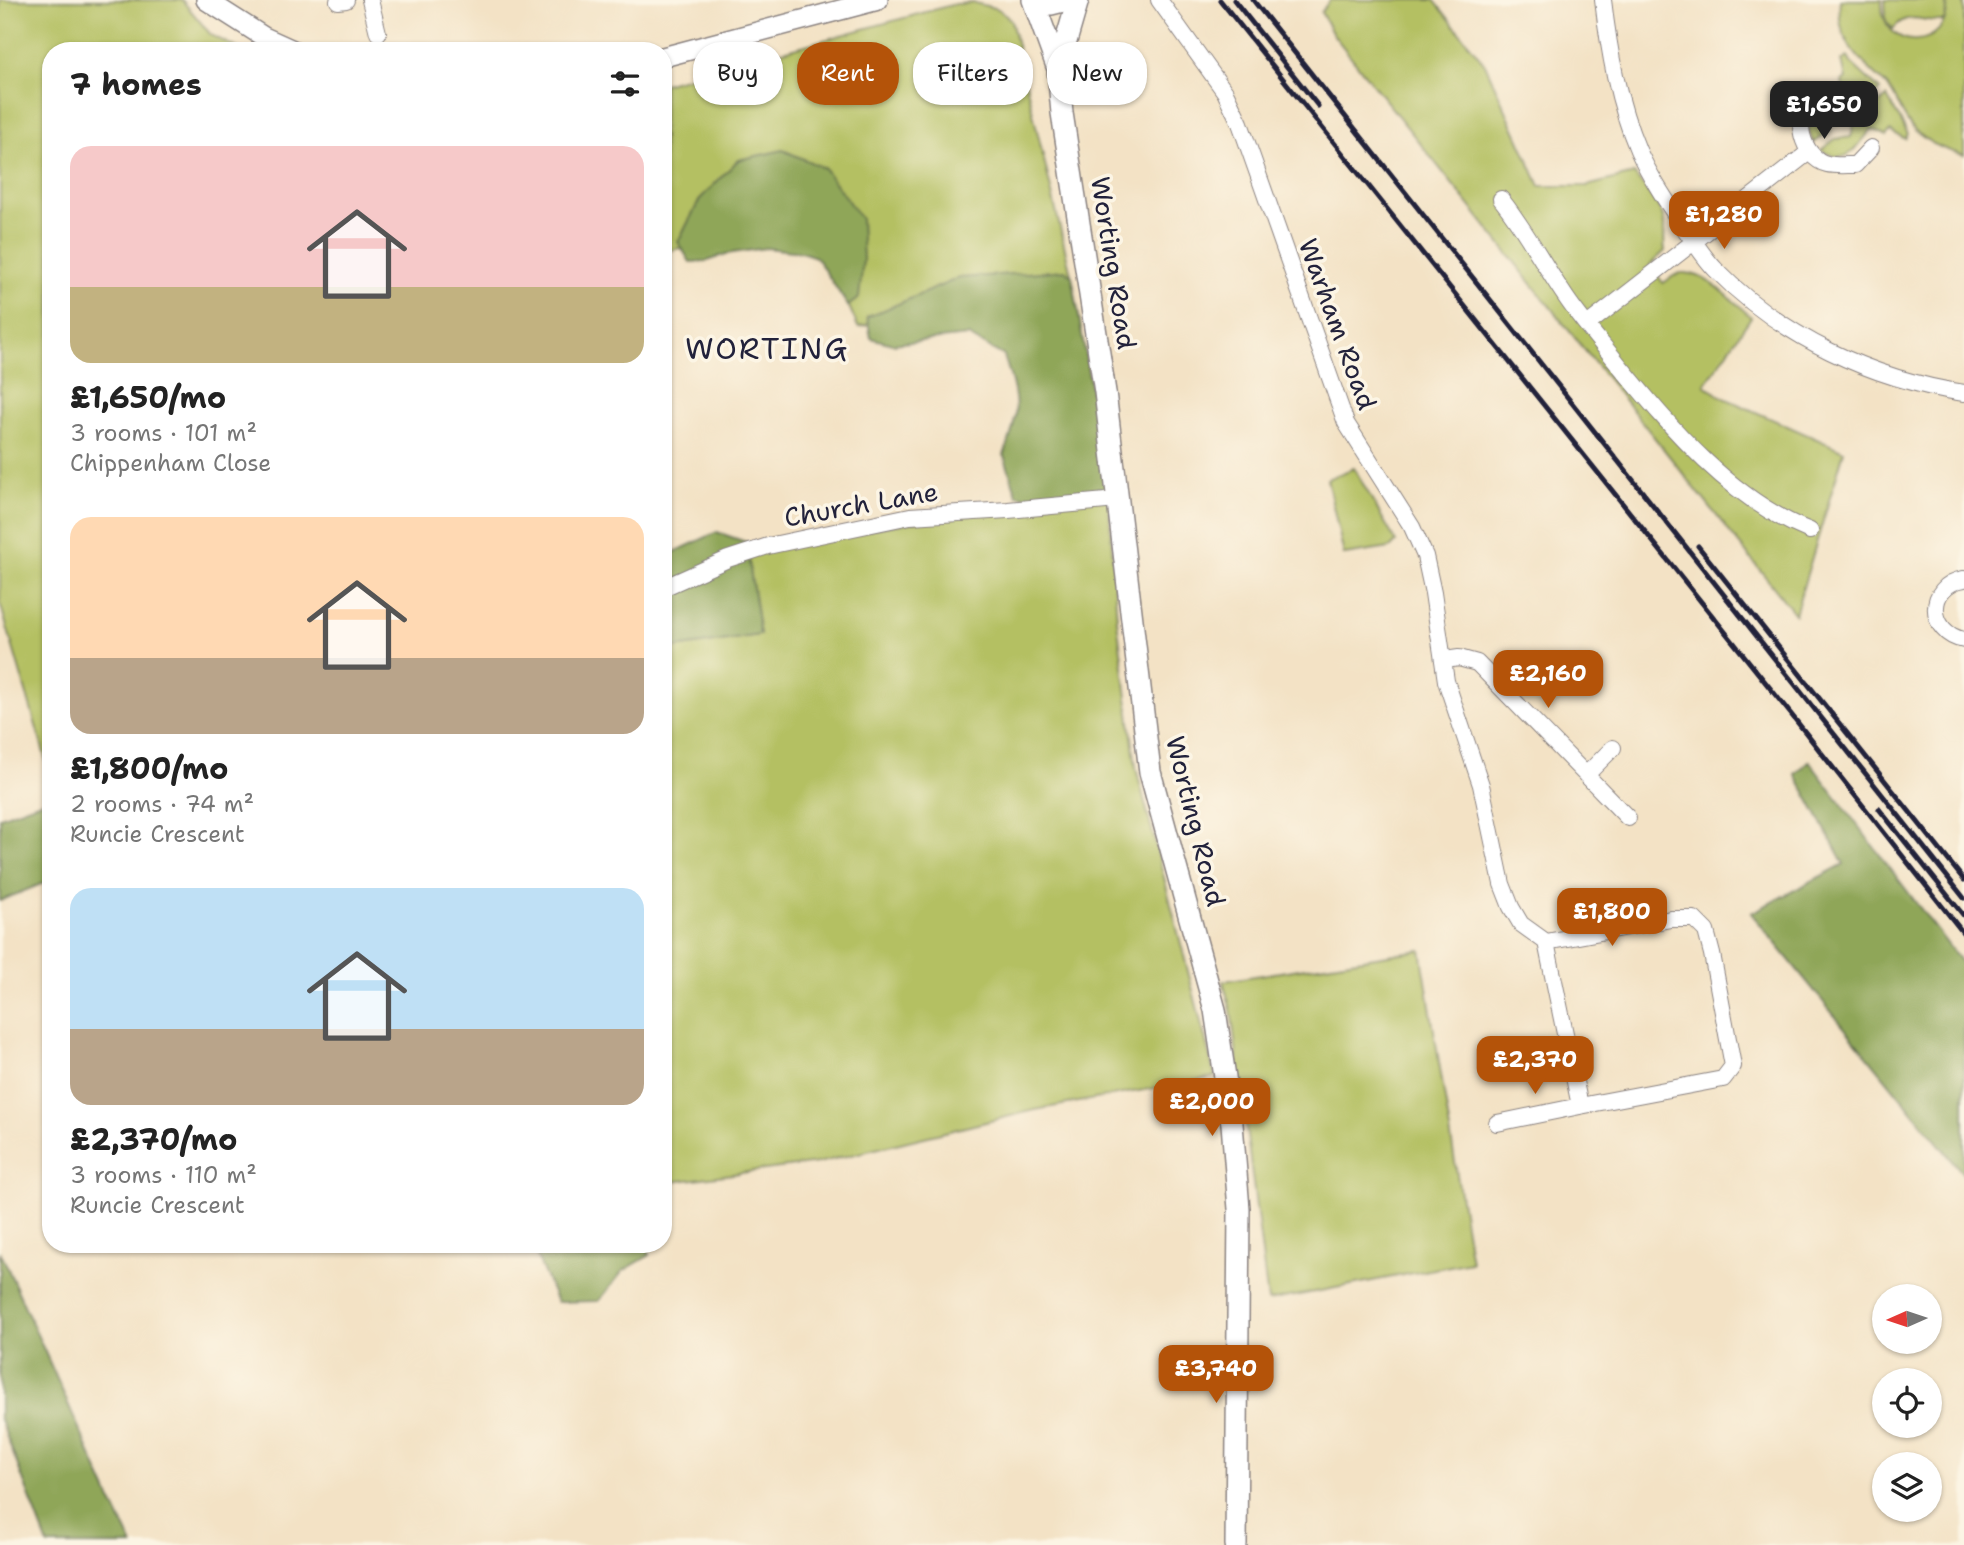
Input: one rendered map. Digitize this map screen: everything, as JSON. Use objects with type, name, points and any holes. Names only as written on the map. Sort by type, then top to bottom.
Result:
[{"type":"main road","points":[[1034,0],[1051,4],[1067,0]]},
{"type":"main road","name":"Worting Road","points":[[1034,0],[1049,42]]},
{"type":"main road","name":"Worting Road","points":[[1066,42],[1078,0]]},
{"type":"main road","name":"Worting Road","points":[[1061,105],[1102,367],[1150,772],[1215,1010],[1232,1124],[1239,1209],[1236,1545]]},
{"type":"street","points":[[206,0],[275,42]]},
{"type":"street","points":[[370,0],[378,33]]},
{"type":"street","name":"Warham Road","points":[[1159,0],[1225,92],[1240,123],[1346,423],[1412,527],[1425,556],[1446,681],[1481,785],[1502,884],[1521,924],[1546,942]]},
{"type":"street","points":[[1603,0],[1609,47],[1622,101],[1638,149],[1659,191],[1714,269],[1775,319],[1821,348],[1874,370],[1931,388],[1964,393]]},
{"type":"street","points":[[672,55],[870,1]]},
{"type":"street","points":[[1828,93],[1812,99],[1806,107],[1802,120],[1802,135],[1809,152],[1826,164],[1855,165],[1871,148]]},
{"type":"street","points":[[1587,325],[1809,152]]},
{"type":"street","points":[[1502,199],[1525,230],[1563,294],[1658,412],[1707,462],[1765,508],[1811,531]]},
{"type":"street","name":"Church Lane","points":[[672,584],[768,545],[909,516],[1117,500]]},
{"type":"street","points":[[1964,579],[1944,589],[1938,598],[1936,610],[1938,621],[1945,631],[1964,640]]},
{"type":"street","points":[[1444,660],[1459,658],[1477,663],[1628,818]]},
{"type":"street","points":[[1587,775],[1613,748]]},
{"type":"street","points":[[1497,1123],[1723,1079],[1733,1066],[1706,931],[1694,919],[1671,919],[1546,942],[1580,1106]]},
{"type":"green space","points":[[0,0],[182,0],[211,35],[225,42],[42,42],[42,746],[0,603]]},
{"type":"green space","points":[[1330,0],[1434,0],[1485,64],[1540,186],[1587,186],[1634,174],[1655,201],[1663,217],[1665,251],[1650,265],[1663,283],[1679,273],[1701,277],[1751,317],[1705,385],[1722,397],[1844,451],[1795,614],[1332,33],[1321,12]]},
{"type":"green space","points":[[1840,0],[1882,0],[1884,18],[1892,31],[1903,38],[1916,40],[1939,30],[1946,17],[1947,0],[1964,0],[1964,155],[1929,141],[1914,130],[1889,89],[1859,59],[1846,39],[1840,15]]},
{"type":"green space","points":[[1885,0],[1945,0],[1947,11],[1944,21],[1911,18],[1893,29],[1886,21]]},
{"type":"green space","points":[[975,3],[998,9],[1011,20],[1016,42],[913,42],[913,105],[1031,105],[1074,287],[858,327],[810,218],[672,250],[672,82],[693,76],[693,105],[783,105],[783,51],[797,47],[797,105],[899,105],[899,42],[816,42],[955,4]]},
{"type":"green space","points":[[1848,57],[1880,90],[1848,116],[1832,120],[1830,131],[1814,143],[1809,124],[1815,111],[1846,97],[1842,82],[1846,79],[1842,61]]},
{"type":"green space","points":[[1887,97],[1908,134],[1905,139],[1890,131],[1886,136],[1872,129],[1846,156],[1839,157],[1821,150],[1835,139],[1851,137],[1854,124]]},
{"type":"green space","points":[[783,150],[824,168],[861,219],[863,260],[859,298],[848,306],[816,257],[801,252],[766,248],[726,254],[708,261],[690,262],[678,242],[700,199],[738,160]]},
{"type":"green space","points":[[1065,270],[1072,276],[1108,490],[1102,495],[1047,501],[1017,495],[1004,455],[1013,427],[1016,405],[1004,356],[968,336],[892,344],[871,338],[867,317],[959,278]]},
{"type":"green space","points":[[1354,468],[1396,542],[1390,548],[1344,555],[1327,479]]},
{"type":"green space","points":[[1108,490],[1117,620],[1136,768],[1215,1077],[1035,1110],[818,1163],[672,1182],[672,649],[760,635],[747,553],[766,546]]},
{"type":"green space","points":[[717,532],[746,542],[760,635],[672,649],[672,553]]},
{"type":"green space","points":[[1809,761],[1964,966],[1964,1175],[1751,913],[1844,864],[1795,774]]},
{"type":"green space","points":[[42,801],[42,884],[0,901],[0,817]]},
{"type":"green space","points":[[1421,950],[1471,1262],[1268,1301],[1231,1010],[1223,981]]},
{"type":"green space","points":[[0,1251],[133,1545],[48,1545],[0,1419]]},
{"type":"green space","points":[[535,1253],[649,1253],[623,1271],[599,1301],[557,1302]]},
{"type":"railway","points":[[1220,0],[1964,934]]},
{"type":"railway","points":[[1234,0],[1318,106]]},
{"type":"railway","points":[[1253,0],[1964,898]]},
{"type":"railway","points":[[1698,546],[1964,880]]},
{"type":"railway","points":[[1879,809],[1964,916]]},
{"type":"district","name":"WORTING","points":[[767,348]]}]
